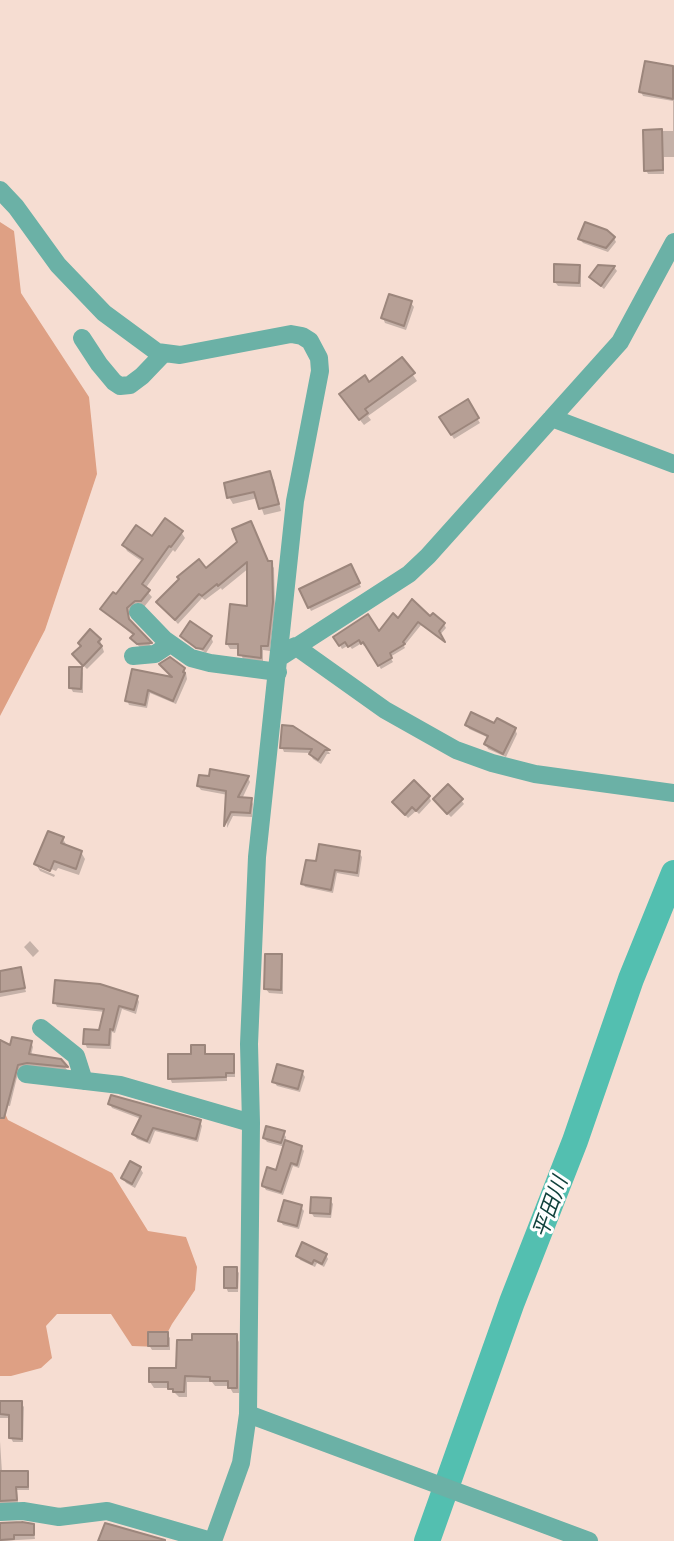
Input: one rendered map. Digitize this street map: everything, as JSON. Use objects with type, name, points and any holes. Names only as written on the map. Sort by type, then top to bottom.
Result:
[{"type":"street","points":[[0,190],[16,207],[58,265],[104,313],[157,352],[180,355],[291,334],[310,341],[316,350],[320,371],[295,501],[257,857],[249,1044],[251,1123],[248,1414],[241,1463],[212,1541],[107,1511],[59,1517],[23,1511],[0,1512]]},
{"type":"street","points":[[279,665],[295,646],[409,574],[454,529],[620,342],[674,242]]},
{"type":"street","points":[[82,338],[106,373],[120,386],[130,385],[142,376],[164,353]]},
{"type":"street","points":[[552,418],[674,464]]},
{"type":"street","points":[[138,612],[170,645],[191,658],[201,661],[279,665]]},
{"type":"street","points":[[133,656],[155,654],[170,645]]},
{"type":"street","points":[[295,646],[385,710],[456,750],[535,774],[674,793]]},
{"type":"street","points":[[41,1028],[76,1056],[84,1081]]},
{"type":"street","points":[[26,1074],[120,1085],[251,1123]]},
{"type":"street","points":[[248,1414],[589,1541]]},
{"type":"shaded area","points":[[0,222],[14,231],[21,293],[89,397],[97,474],[45,630],[0,716]]},
{"type":"shaded area","points":[[0,1103],[8,1120],[112,1173],[148,1231],[186,1237],[197,1267],[195,1290],[160,1347],[132,1346],[111,1314],[57,1314],[46,1326],[52,1358],[41,1368],[11,1376],[0,1376]]},
{"type":"building","points":[[645,61],[673,66],[673,99],[639,92]]},
{"type":"building","points":[[662,129],[663,170],[644,171],[643,130]]},
{"type":"building","points":[[585,222],[607,230],[615,237],[606,248],[578,239]]},
{"type":"building","points":[[554,264],[580,265],[579,283],[554,282]]},
{"type":"building","points":[[598,265],[615,266],[601,286],[589,277]]},
{"type":"building","points":[[389,294],[412,301],[404,326],[381,318]]},
{"type":"building","points":[[402,357],[415,373],[365,409],[368,413],[359,420],[339,394],[365,375],[369,382]]},
{"type":"building","points":[[468,399],[479,418],[451,435],[439,417]]},
{"type":"building","points":[[270,471],[279,504],[259,509],[254,492],[227,498],[224,483]]},
{"type":"building","points":[[165,518],[183,531],[142,584],[150,590],[141,601],[135,601],[127,608],[129,619],[152,643],[137,644],[130,638],[134,634],[100,609],[113,592],[116,594],[143,559],[122,545],[136,525],[152,536]]},
{"type":"building","points":[[251,521],[268,561],[272,561],[273,602],[268,646],[261,646],[261,658],[238,655],[238,644],[226,644],[230,604],[247,606],[247,562],[218,586],[217,584],[202,596],[199,594],[175,620],[156,602],[179,579],[177,577],[199,559],[206,568],[237,542],[232,529]]},
{"type":"building","points":[[351,564],[360,583],[308,608],[299,589]]},
{"type":"building","points":[[412,599],[430,616],[433,613],[445,623],[439,631],[445,642],[418,622],[403,642],[405,644],[390,653],[392,658],[378,666],[363,642],[361,644],[359,640],[348,647],[345,642],[339,646],[333,637],[368,614],[379,631],[393,613],[398,618]]},
{"type":"building","points":[[190,621],[212,636],[203,649],[196,648],[180,636]]},
{"type":"building","points":[[90,629],[101,639],[98,642],[102,646],[83,666],[72,654],[81,646],[78,643]]},
{"type":"building","points":[[170,657],[185,668],[173,701],[148,690],[145,705],[125,701],[132,669],[172,677],[159,664]]},
{"type":"building","points":[[69,667],[82,667],[81,689],[69,688]]},
{"type":"building","points":[[471,712],[494,723],[497,718],[516,728],[503,754],[484,744],[488,736],[465,725]]},
{"type":"building","points":[[282,725],[293,726],[330,750],[325,750],[318,760],[309,754],[312,749],[280,748]]},
{"type":"building","points":[[210,769],[249,776],[238,797],[252,798],[250,813],[231,812],[224,826],[226,791],[197,786],[199,775],[209,776]]},
{"type":"building","points":[[414,780],[430,796],[416,811],[412,807],[405,815],[392,802]]},
{"type":"building","points":[[448,784],[463,799],[447,814],[433,799]]},
{"type":"building","points":[[48,831],[64,837],[61,843],[82,851],[76,869],[54,861],[50,871],[34,864]]},
{"type":"building","points":[[319,844],[360,851],[357,873],[335,870],[331,890],[301,884],[306,860],[316,861]]},
{"type":"building","points":[[265,954],[282,954],[281,990],[264,989]]},
{"type":"building","points":[[21,967],[25,988],[0,992],[0,971]]},
{"type":"building","points":[[55,980],[100,984],[138,996],[134,1010],[119,1006],[113,1030],[110,1029],[109,1045],[83,1044],[84,1029],[99,1030],[104,1009],[53,1003]]},
{"type":"building","points":[[12,1037],[32,1041],[29,1054],[61,1059],[68,1067],[27,1063],[18,1065],[4,1118],[0,1118],[0,1040],[10,1045]]},
{"type":"building","points":[[191,1045],[205,1045],[205,1054],[234,1054],[234,1073],[226,1073],[226,1077],[168,1079],[168,1054],[191,1054]]},
{"type":"building","points":[[277,1064],[303,1071],[298,1089],[272,1082]]},
{"type":"building","points":[[111,1095],[201,1120],[196,1139],[153,1128],[147,1141],[132,1134],[141,1116],[108,1104]]},
{"type":"building","points":[[266,1126],[285,1131],[281,1143],[263,1138]]},
{"type":"building","points":[[285,1140],[302,1146],[297,1165],[291,1163],[281,1192],[262,1184],[267,1167],[276,1170]]},
{"type":"building","points":[[130,1161],[141,1167],[132,1184],[121,1178]]},
{"type":"building","points":[[311,1197],[331,1198],[330,1214],[310,1213]]},
{"type":"building","points":[[284,1200],[302,1205],[297,1226],[278,1221]]},
{"type":"building","points":[[302,1242],[327,1254],[322,1264],[314,1260],[312,1264],[296,1256]]},
{"type":"building","points":[[224,1267],[237,1267],[237,1288],[224,1288]]},
{"type":"building","points":[[148,1332],[168,1332],[168,1346],[148,1346]]},
{"type":"building","points":[[192,1334],[237,1334],[237,1388],[228,1388],[228,1381],[210,1381],[210,1377],[185,1376],[184,1392],[168,1389],[168,1382],[149,1382],[149,1368],[176,1368],[177,1340],[192,1340]]},
{"type":"building","points":[[0,1401],[22,1401],[22,1439],[9,1438],[9,1415],[0,1414]]},
{"type":"building","points":[[0,1471],[28,1471],[28,1487],[16,1487],[17,1500],[0,1501]]},
{"type":"building","points":[[0,1523],[34,1524],[34,1535],[14,1535],[14,1539],[0,1540]]},
{"type":"building","points":[[105,1523],[165,1540],[165,1541],[98,1541]]},
{"type":"waterway","name":"平田川","points":[[427,1541],[512,1302],[575,1141],[631,979],[674,873]]}]
